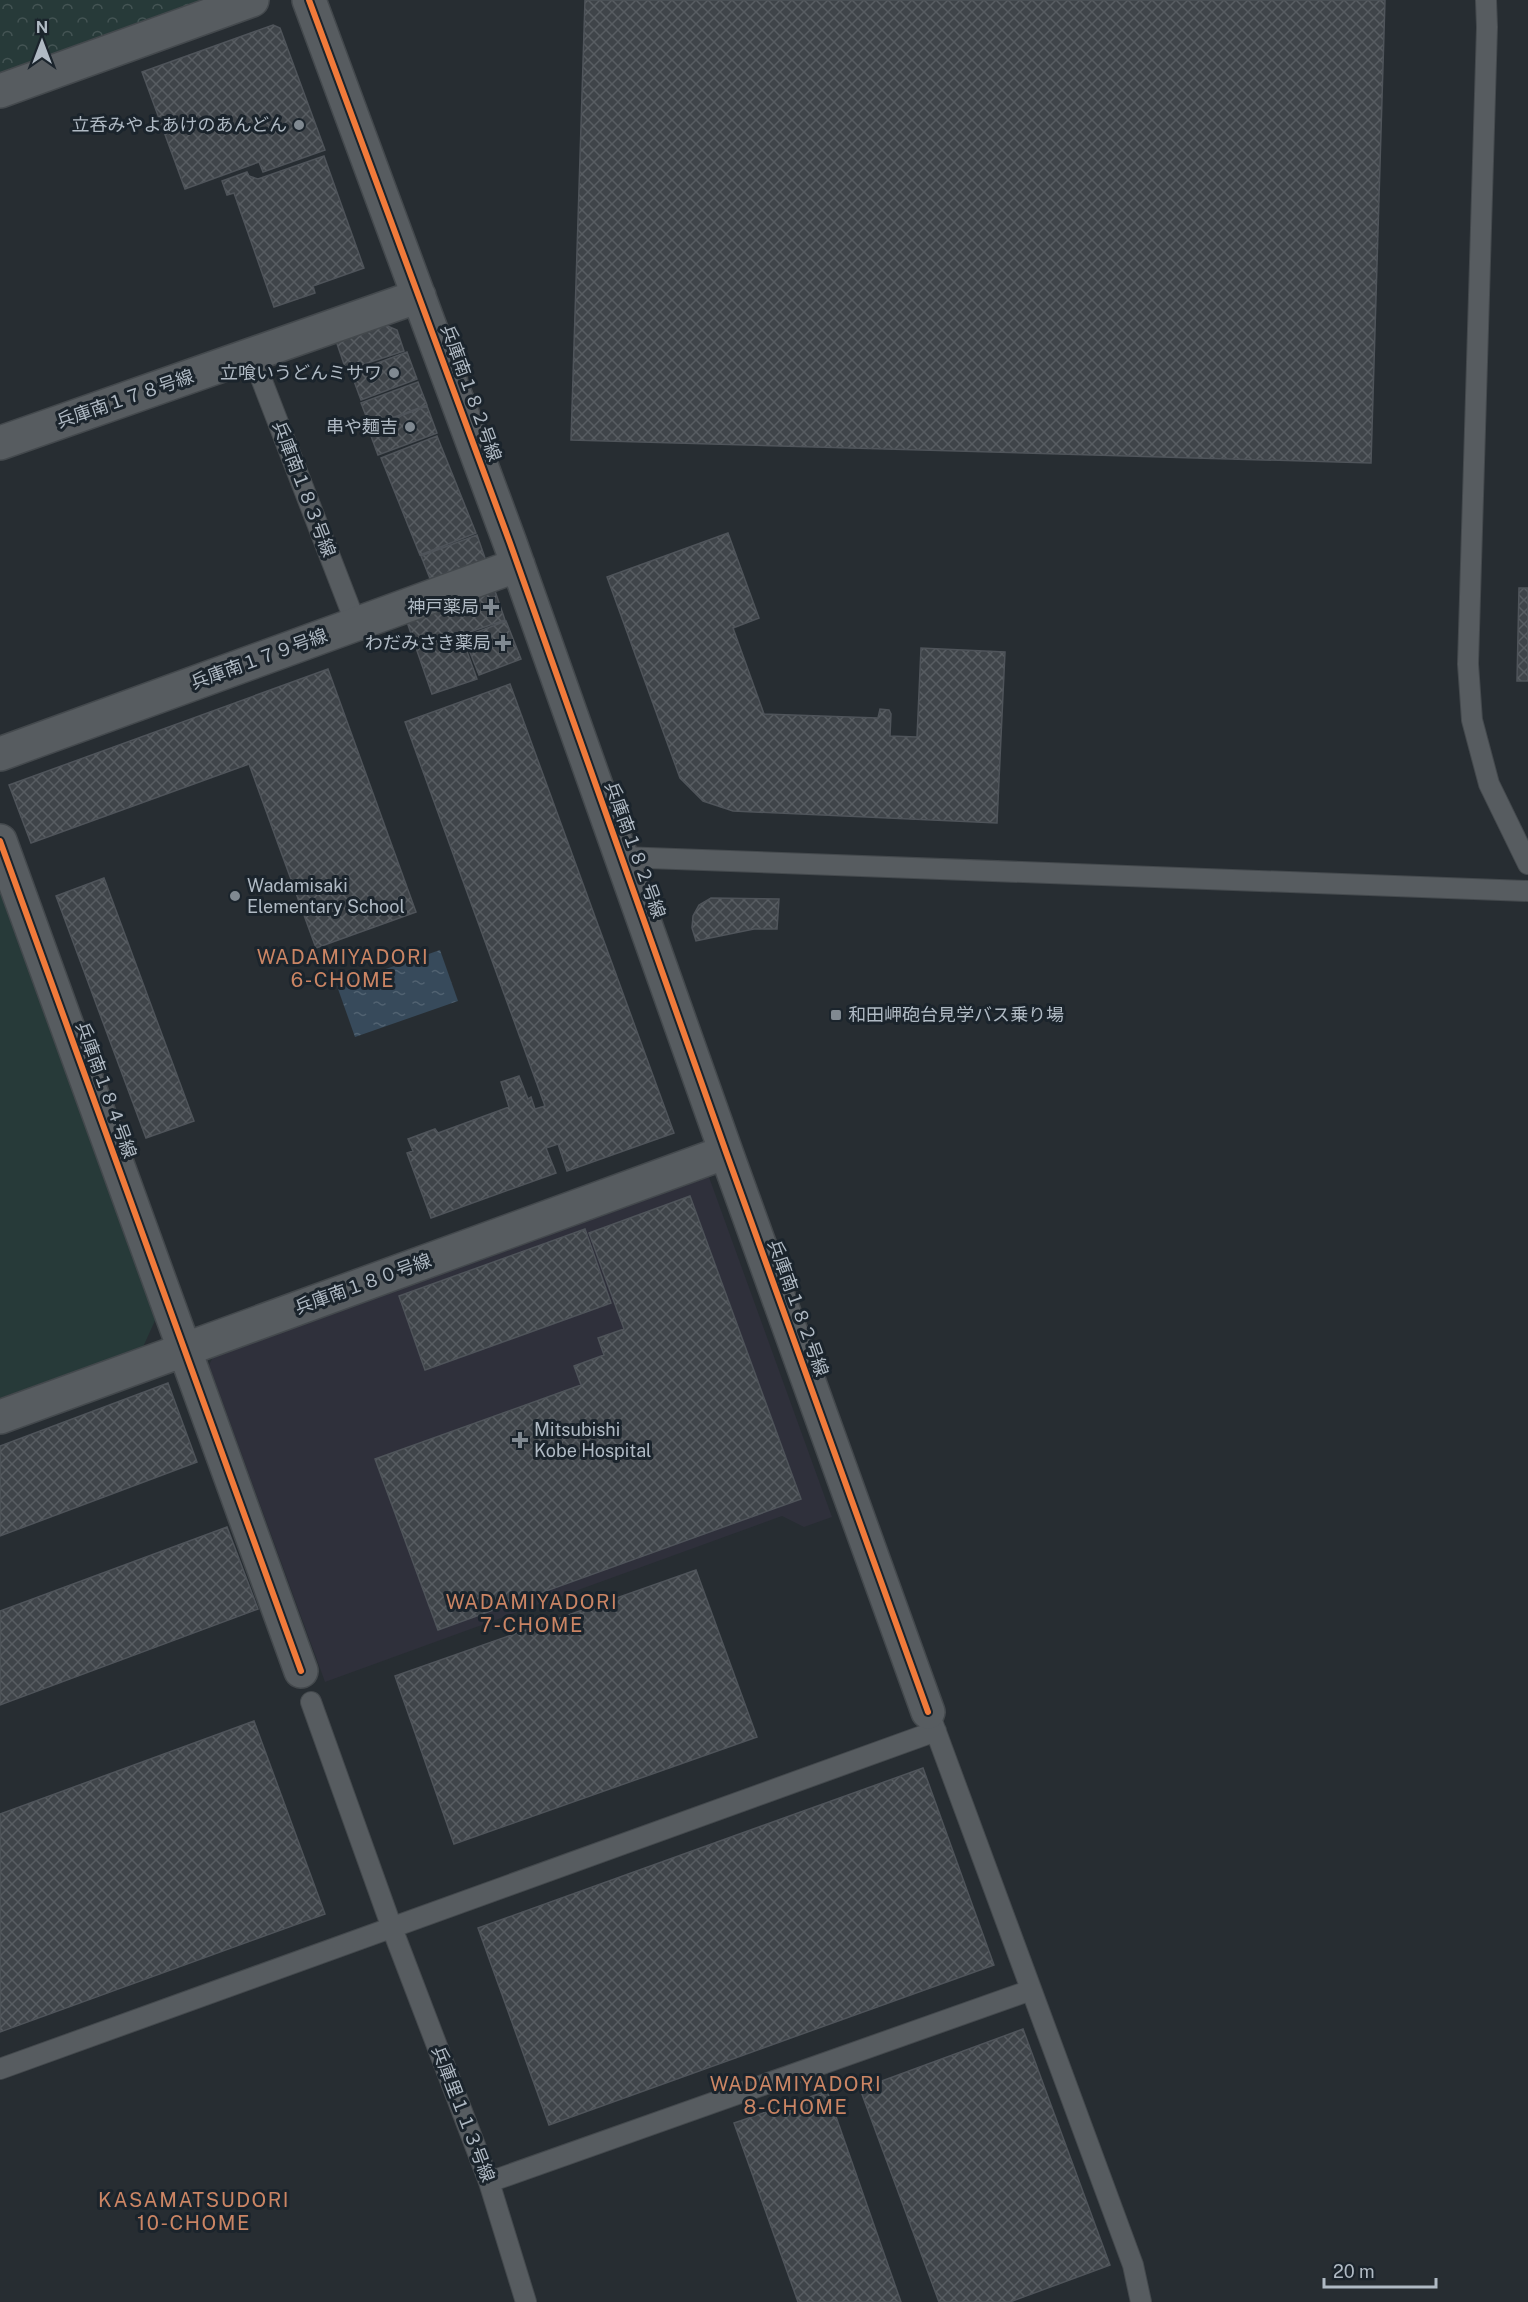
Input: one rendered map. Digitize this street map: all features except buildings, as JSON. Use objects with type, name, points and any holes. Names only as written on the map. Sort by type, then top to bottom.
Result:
[{"type":"street","points":[[0,91],[252,0]]},
{"type":"street","name":"兵庫南１８２号線","points":[[309,0],[518,565],[726,1152],[932,1722]]},
{"type":"street","name":"兵庫南１７８号線","points":[[0,443],[419,296]]},
{"type":"street","name":"兵庫南１７９号線","points":[[0,754],[518,565]]},
{"type":"street","name":"兵庫南１８４号線","points":[[0,841],[301,1671]]},
{"type":"street","name":"兵庫南１８０号線","points":[[0,1417],[726,1152]]},
{"type":"lane","points":[[1486,0],[1468,663],[1472,720],[1489,784],[1528,864]]},
{"type":"lane","name":"兵庫南１８３号線","points":[[252,355],[356,624]]},
{"type":"lane","points":[[621,857],[1528,891]]},
{"type":"lane","name":"兵庫里１１３号線","points":[[311,1702],[392,1928],[489,2182],[526,2302]]},
{"type":"lane","points":[[0,2069],[392,1928],[932,1722],[1133,2265],[1141,2302]]},
{"type":"lane","points":[[489,2182],[1031,1990]]},
{"type":"shaded area","name":"Mitsubishi Kobe Hospital","points":[[709,1177],[832,1517],[804,1527],[782,1516],[325,1682],[209,1365],[215,1353]]},
{"type":"green space","points":[[0,0],[220,0],[0,82]]},
{"type":"green space","points":[[0,888],[158,1314],[143,1347],[0,1398]]},
{"type":"water","points":[[440,950],[458,1001],[355,1037],[337,986]]},
{"type":"cycle path","points":[[309,0],[510,543],[928,1712]]},
{"type":"cycle path","points":[[0,841],[301,1671]]},
{"type":"place","name":"立呑みやよあけのあんどん","points":[[299,125]]},
{"type":"place","name":"立喰いうどんミサワ","points":[[394,373]]},
{"type":"place","name":"串や麺吉","points":[[410,427]]},
{"type":"place","name":"神戸薬局","points":[[491,607]]},
{"type":"place","name":"わだみさき薬局","points":[[503,643]]},
{"type":"place","name":"Wadamisaki Elementary School","points":[[235,896]]},
{"type":"place","name":"和田岬砲台見学バス乗り場","points":[[836,1015]]},
{"type":"place","name":"Mitsubishi Kobe Hospital","points":[[520,1440]]},
{"type":"district","name":"WADAMIYADORI 6-CHOME","points":[[343,968]]},
{"type":"district","name":"WADAMIYADORI 7-CHOME","points":[[532,1614]]},
{"type":"district","name":"WADAMIYADORI 8-CHOME","points":[[796,2096]]},
{"type":"district","name":"KASAMATSUDORI 10-CHOME","points":[[194,2212]]}]
